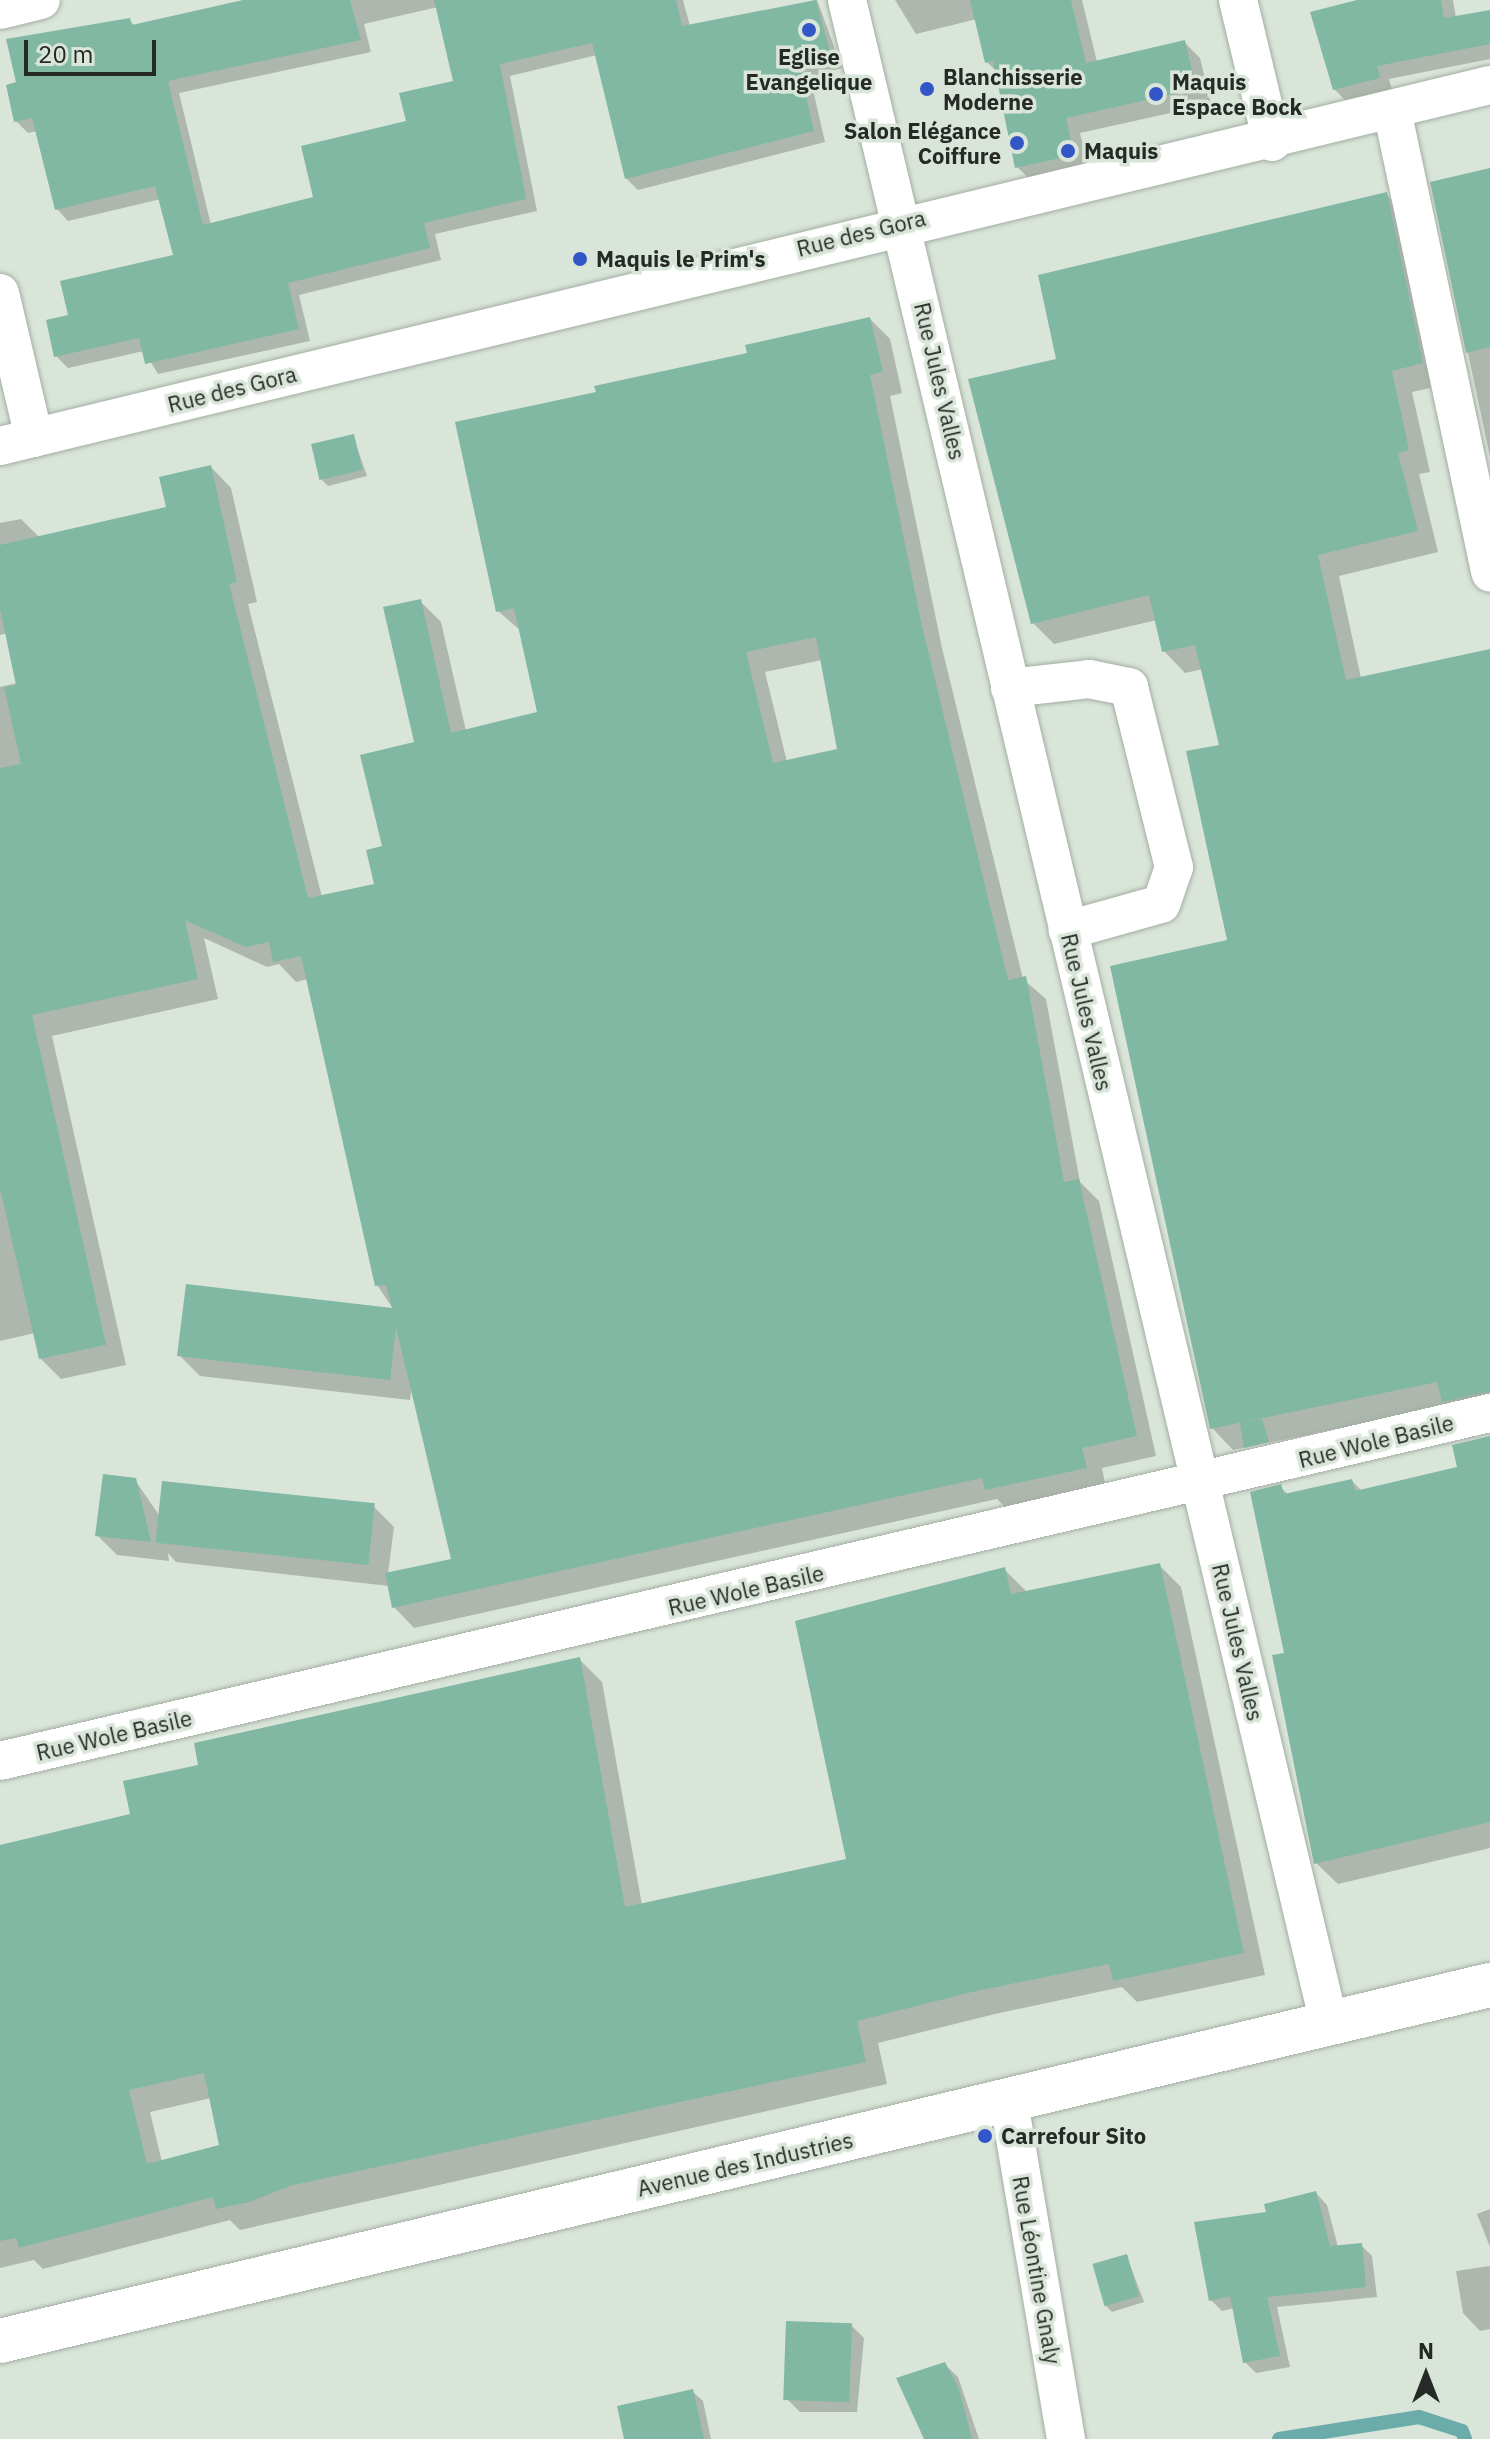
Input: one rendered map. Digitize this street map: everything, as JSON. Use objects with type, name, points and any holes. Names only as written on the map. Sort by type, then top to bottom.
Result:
[{"type":"street","points":[[0,10],[41,0]]},
{"type":"street","name":"Rue Jules Valles","points":[[847,0],[903,222],[1010,688],[1329,2024]]},
{"type":"street","points":[[1238,0],[1272,142]]},
{"type":"street","name":"Rue des Gora","points":[[17,442],[903,222],[1272,142],[1490,85]]},
{"type":"street","points":[[1392,110],[1490,573]]},
{"type":"street","points":[[0,293],[17,442]]},
{"type":"street","points":[[1010,688],[1089,679],[1129,687],[1174,867],[1161,904],[1068,930]]},
{"type":"street","name":"Rue Wole Basile","points":[[0,1761],[1201,1486],[1490,1413]]},
{"type":"street","name":"Avenue des Industries","points":[[0,2341],[1490,1985]]},
{"type":"street","name":"Rue Léontine Gnaly","points":[[1009,2102],[1065,2431]]},
{"type":"building","points":[[243,0],[350,0],[361,40],[168,81],[203,225],[313,197],[301,146],[406,121],[399,93],[453,81],[434,0],[676,0],[682,26],[816,0],[831,56],[799,65],[814,131],[625,179],[592,43],[500,64],[526,199],[424,223],[430,248],[288,283],[299,329],[145,364],[139,338],[54,357],[46,320],[68,315],[60,281],[173,255],[155,186],[55,210],[32,118],[14,122],[6,85],[16,82],[6,39],[130,18],[132,25]]},
{"type":"building","points":[[970,0],[1071,0],[1086,63],[1185,40],[1196,89],[1066,118],[1074,155],[1015,168],[993,61],[985,63]]},
{"type":"building","points":[[1357,0],[1441,0],[1444,18],[1490,10],[1490,44],[1377,66],[1380,78],[1333,90],[1310,12]]},
{"type":"building","points":[[1490,168],[1490,347],[1466,353],[1430,182]]},
{"type":"building","points":[[1387,192],[1423,363],[1392,371],[1409,450],[1398,453],[1418,531],[1318,555],[1346,680],[1490,649],[1490,1392],[1442,1402],[1437,1382],[1210,1429],[1110,966],[1227,940],[1186,751],[1219,745],[1195,645],[1162,652],[1149,595],[1031,624],[968,379],[1056,359],[1038,275]]},
{"type":"building","points":[[870,317],[883,372],[870,375],[922,626],[1008,980],[1026,976],[1064,1182],[1079,1179],[1137,1436],[1082,1448],[1087,1468],[985,1490],[982,1478],[392,1608],[385,1573],[451,1559],[396,1327],[390,1380],[177,1356],[186,1284],[392,1308],[386,1285],[375,1286],[301,956],[273,962],[269,942],[245,947],[185,920],[198,979],[32,1015],[106,1345],[39,1359],[0,1188],[0,768],[21,764],[4,687],[16,685],[0,609],[0,545],[166,507],[159,477],[211,465],[237,582],[229,584],[308,898],[374,884],[366,850],[382,846],[360,755],[414,742],[383,607],[421,599],[451,733],[537,712],[514,608],[496,612],[455,422],[596,392],[594,386],[747,353],[745,345]],"holes":[[[816,637],[837,749],[773,763],[746,652]]]},
{"type":"building","points":[[354,434],[362,470],[319,480],[311,444]]},
{"type":"building","points":[[1262,1419],[1269,1442],[1244,1448],[1240,1423]]},
{"type":"building","points":[[1490,1436],[1490,1822],[1314,1864],[1272,1655],[1284,1653],[1250,1492],[1281,1484],[1284,1494],[1352,1479],[1355,1491],[1457,1467],[1452,1445]]},
{"type":"building","points":[[103,1474],[136,1478],[151,1542],[95,1536]]},
{"type":"building","points":[[162,1481],[375,1503],[368,1565],[156,1543]]},
{"type":"building","points":[[1160,1563],[1244,1953],[1113,1981],[1109,1964],[972,1992],[857,2021],[866,2062],[293,2185],[249,2202],[216,2209],[213,2197],[19,2248],[16,2238],[0,2241],[0,1845],[130,1814],[123,1781],[198,1765],[194,1743],[580,1657],[625,1907],[846,1859],[795,1621],[1005,1567],[1011,1594]],"holes":[[[204,2073],[219,2145],[147,2164],[129,2090]]]},
{"type":"building","points":[[1316,2191],[1330,2246],[1362,2243],[1366,2287],[1267,2297],[1280,2356],[1243,2363],[1230,2296],[1209,2301],[1194,2222],[1266,2212],[1264,2204]]},
{"type":"building","points":[[1127,2254],[1139,2296],[1105,2306],[1092,2264]]},
{"type":"building","points":[[786,2321],[852,2323],[849,2402],[783,2400]]},
{"type":"building","points":[[945,2362],[959,2389],[972,2439],[924,2439],[896,2378]]},
{"type":"building","points":[[693,2389],[704,2439],[624,2439],[617,2406]]},
{"type":"waterway","points":[[1279,2439],[1419,2417],[1462,2431],[1465,2439]]},
{"type":"place","name":"Eglise Evangelique","points":[[809,30]]},
{"type":"place","name":"Blanchisserie Moderne","points":[[927,89]]},
{"type":"place","name":"Maquis Espace Bock","points":[[1156,94]]},
{"type":"place","name":"Salon Elégance Coiffure","points":[[1017,143]]},
{"type":"place","name":"Maquis","points":[[1068,151]]},
{"type":"place","name":"Maquis le Prim's","points":[[580,259]]},
{"type":"place","name":"Carrefour Sito","points":[[985,2136]]}]
